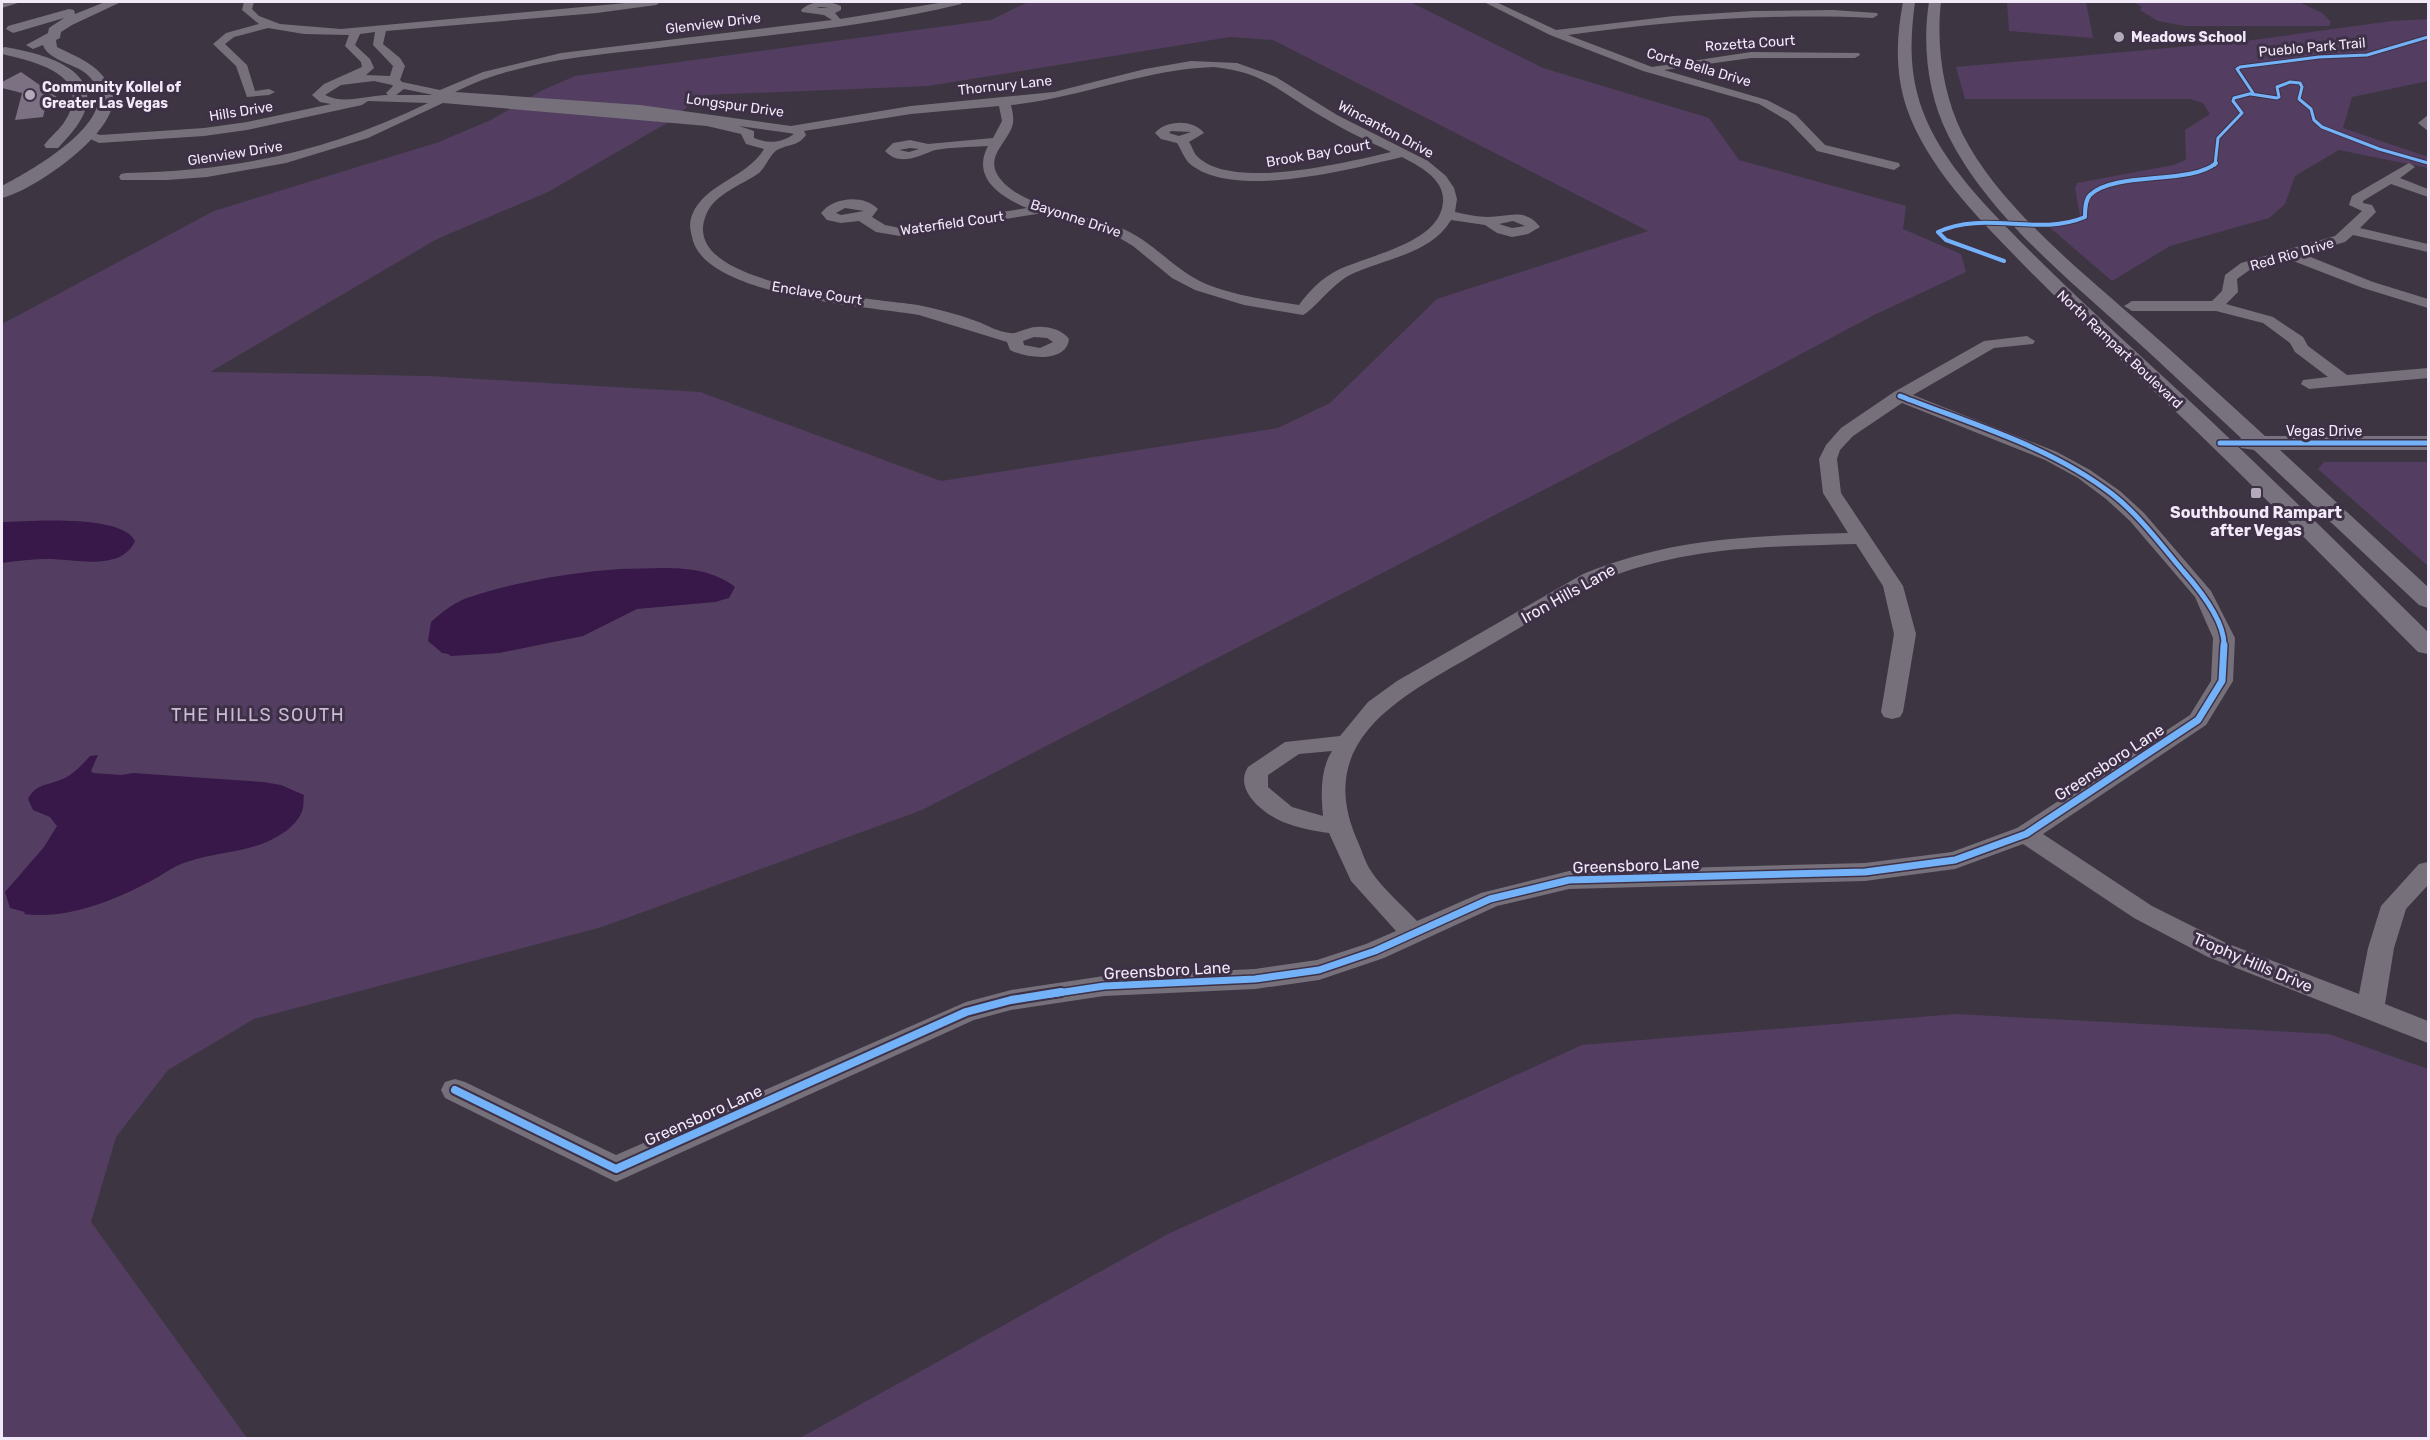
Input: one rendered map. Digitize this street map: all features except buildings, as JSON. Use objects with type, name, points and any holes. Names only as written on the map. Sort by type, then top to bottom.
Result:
[{"type":"main road","points":[[5,29],[61,16],[98,2]]},
{"type":"main road","points":[[3,51],[28,47],[51,36],[72,19],[115,2]]},
{"type":"main road","name":"North Rampart Boulevard","points":[[1909,2],[1903,39],[1906,73],[1915,110],[1925,133],[1954,178],[1985,217],[2428,646]]},
{"type":"main road","name":"North Rampart Boulevard","points":[[1935,2],[1932,15],[1934,57],[1946,112],[1955,135],[1985,179],[2033,234],[2428,600]]},
{"type":"main road","points":[[5,29],[38,28],[51,36]]},
{"type":"main road","points":[[2,193],[45,168],[88,135],[105,106],[106,96],[103,86],[87,67],[51,49],[51,36]]},
{"type":"main road","points":[[2,180],[62,137],[72,125],[81,106],[81,95],[76,83],[63,71],[27,54],[3,51]]},
{"type":"main road","points":[[1925,133],[1955,135]]},
{"type":"main road","name":"Vegas Drive","points":[[2220,443],[2428,442]]},
{"type":"street","points":[[2,5],[16,2]]},
{"type":"street","points":[[249,2],[247,10],[254,18],[269,24],[312,31],[382,29],[508,14],[656,2]]},
{"type":"street","name":"Glenview Drive","points":[[126,177],[213,174],[287,160],[357,139],[471,84],[473,80],[524,64],[561,56],[842,22],[957,2]]},
{"type":"street","name":"Corta Bella Drive","points":[[1489,2],[1554,33],[1647,69],[1745,96],[1778,109],[1792,118],[1821,147],[1894,166]]},
{"type":"street","points":[[1554,33],[1702,16],[1823,7],[1873,15]]},
{"type":"street","points":[[827,12],[842,22]]},
{"type":"street","points":[[269,24],[230,35],[218,44],[241,65],[251,95],[269,92]]},
{"type":"street","points":[[382,29],[378,37],[378,45],[396,60],[399,66],[397,83]]},
{"type":"street","name":"Hills Drive","points":[[62,137],[88,135],[104,130],[244,118],[285,110],[318,95],[325,88],[363,73],[369,66],[350,46],[350,41],[356,31]]},
{"type":"street","name":"Rozetta Court","points":[[1647,69],[1751,55],[1856,54]]},
{"type":"street","name":"Thornury Lane","points":[[793,129],[879,114],[1073,92],[1177,66],[1219,63]]},
{"type":"street","name":"Wincanton Drive","points":[[1219,63],[1250,69],[1294,93],[1324,113],[1426,166],[1443,182],[1450,199],[1447,215]]},
{"type":"street","name":"Hills Drive","points":[[88,135],[99,139],[226,130],[288,119],[367,100],[393,92],[397,83],[376,78],[344,82]]},
{"type":"street","name":"Longspur Drive","points":[[367,100],[443,97],[690,113],[770,128],[793,129],[800,133],[798,138],[774,145],[758,144],[750,141],[748,138],[750,134],[745,131],[686,119],[443,97],[397,83]]},
{"type":"street","name":"Hills Drive","points":[[318,95],[329,101],[367,100]]},
{"type":"street","name":"Bayonne Drive","points":[[1004,101],[1008,121],[989,155],[988,162],[992,176],[1005,190],[1045,209],[1126,235],[1144,245],[1173,272],[1197,286],[1240,300],[1303,310],[1314,295],[1329,281],[1359,266],[1417,243],[1439,226],[1447,215]]},
{"type":"street","points":[[1778,109],[1797,107]]},
{"type":"street","name":"Brook Bay Court","points":[[1181,139],[1186,153],[1196,162],[1221,172],[1252,178],[1293,175],[1403,153]]},
{"type":"street","points":[[926,148],[998,141]]},
{"type":"street","name":"Enclave Court","points":[[758,144],[727,185],[703,208],[695,228],[701,248],[710,257],[736,274],[776,288],[916,309],[1015,339]]},
{"type":"street","name":"Enclave Court","points":[[727,185],[757,168],[774,145]]},
{"type":"street","name":"Red Rio Drive","points":[[2216,306],[2230,292],[2229,278],[2246,266],[2340,240],[2369,212],[2367,208],[2356,205],[2357,199],[2409,166]]},
{"type":"street","points":[[2389,179],[2428,193]]},
{"type":"street","name":"Waterfield Court","points":[[862,217],[881,230],[904,232],[1045,209]]},
{"type":"street","points":[[1447,215],[1493,222]]},
{"type":"street","points":[[2350,230],[2428,248]]},
{"type":"street","points":[[2289,254],[2368,285],[2428,304]]},
{"type":"street","points":[[2132,306],[2216,306],[2268,320],[2297,340],[2301,349],[2344,381]]},
{"type":"street","points":[[1892,712],[1905,634],[1893,586],[1832,493],[1828,459],[1832,449],[1847,432],[1900,396],[1990,344],[2027,341]]},
{"type":"street","points":[[2309,384],[2428,373]]},
{"type":"street","name":"Greensboro Lane","points":[[455,1090],[616,1169],[966,1012],[1011,1000],[1104,986],[1256,979],[1318,970],[1375,951],[1490,899],[1569,880],[1865,872],[1955,860],[2026,834],[2198,720],[2222,681],[2224,638],[2204,595],[2137,517],[2113,495],[2084,474],[2050,456],[1900,396]]},
{"type":"street","name":"Iron Hills Lane","points":[[1413,933],[1360,875],[1335,818],[1333,789],[1339,758],[1354,730],[1376,707],[1405,686],[1590,578],[1620,564],[1693,546],[1863,538]]},
{"type":"street","points":[[1338,826],[1297,821],[1272,806],[1256,789],[1256,772],[1293,747],[1348,742]]},
{"type":"street","name":"Trophy Hills Drive","points":[[2026,834],[2143,912],[2217,950],[2428,1032]]},
{"type":"street","points":[[2370,1009],[2380,948],[2394,906],[2428,870]]},
{"type":"shaded area","points":[[1028,2],[1410,2],[1543,68],[1709,118],[1739,160],[1906,206],[1903,229],[1961,254],[1966,272],[1874,315],[1621,450],[922,810],[602,927],[254,1019],[168,1070],[116,1137],[91,1222],[247,1438],[2,1438],[2,324],[214,211],[439,142],[491,120],[541,91],[575,76],[991,20]],"holes":[[[1230,37],[1273,40],[1648,231],[1437,299],[1330,403],[1278,428],[941,481],[700,392],[428,376],[210,372],[437,239],[548,192],[667,123],[703,95],[928,86]]]},
{"type":"shaded area","points":[[2007,2],[2086,2],[2093,38],[2009,31]]},
{"type":"shaded area","points":[[2134,2],[2299,2],[2322,13],[2331,22],[2329,26],[2185,26],[2158,21],[2140,10],[2142,7]]},
{"type":"shaded area","points":[[2428,19],[2428,81],[2352,97],[2343,128],[2428,157],[2428,168],[2339,150],[2295,176],[2285,204],[2269,218],[2170,246],[2112,281],[2047,225],[2066,224],[2080,216],[2075,188],[2077,183],[2173,165],[2186,160],[2185,130],[2210,114],[2203,103],[2190,99],[1965,99],[1956,67],[2246,41],[2392,21]]},
{"type":"shaded area","points":[[2324,462],[2428,462],[2428,566],[2318,469]]},
{"type":"shaded area","points":[[53,520],[95,523],[113,526],[127,532],[135,541],[128,551],[119,557],[96,562],[42,559],[2,563],[2,522]]},
{"type":"shaded area","points":[[621,569],[695,570],[722,579],[735,587],[729,598],[715,602],[637,609],[583,636],[499,653],[451,656],[442,653],[428,641],[431,622],[449,607],[465,599],[544,578]]},
{"type":"shaded area","points":[[98,755],[91,771],[93,773],[121,775],[133,773],[281,785],[304,795],[303,808],[292,826],[272,840],[183,863],[127,893],[93,906],[59,914],[41,915],[24,914],[25,912],[10,908],[5,892],[44,847],[57,826],[50,817],[33,810],[28,799],[41,786],[64,778],[90,756]]},
{"type":"shaded area","points":[[1956,1014],[2329,1034],[2428,1069],[2428,1438],[800,1438],[1168,1234],[1582,1045]]},
{"type":"cycle path","name":"Pueblo Park Trail","points":[[2004,261],[1946,240],[1938,232],[1950,226],[1966,224],[2051,226],[2070,223],[2085,217],[2087,200],[2097,190],[2126,182],[2205,171],[2216,164],[2216,144],[2221,133],[2242,113],[2233,101],[2234,98],[2253,93],[2237,69],[2240,67],[2319,57],[2367,55],[2428,37]]},
{"type":"cycle path","points":[[2251,94],[2277,98],[2279,97],[2277,87],[2290,82],[2300,83],[2302,87],[2299,99],[2311,109],[2314,120],[2322,127],[2379,149],[2428,163]]},
{"type":"cycle path","points":[[455,1090],[616,1169],[966,1012],[1011,1000],[1104,986],[1255,979],[1319,970],[1375,951],[1490,899],[1569,880],[1865,872],[1955,860],[2026,834],[2198,720],[2222,681],[2224,638],[2204,595],[2137,517],[2113,495],[2084,474],[2051,456],[1900,396]]},
{"type":"cycle path","points":[[2220,443],[2428,443]]},
{"type":"place","name":"Meadows School","points":[[2119,37]]},
{"type":"place","name":"Community Kollel of Greater Las Vegas","points":[[30,95]]},
{"type":"place","name":"Southbound Rampart after Vegas","points":[[2256,493]]},
{"type":"district","name":"THE HILLS SOUTH","points":[[258,715]]}]
